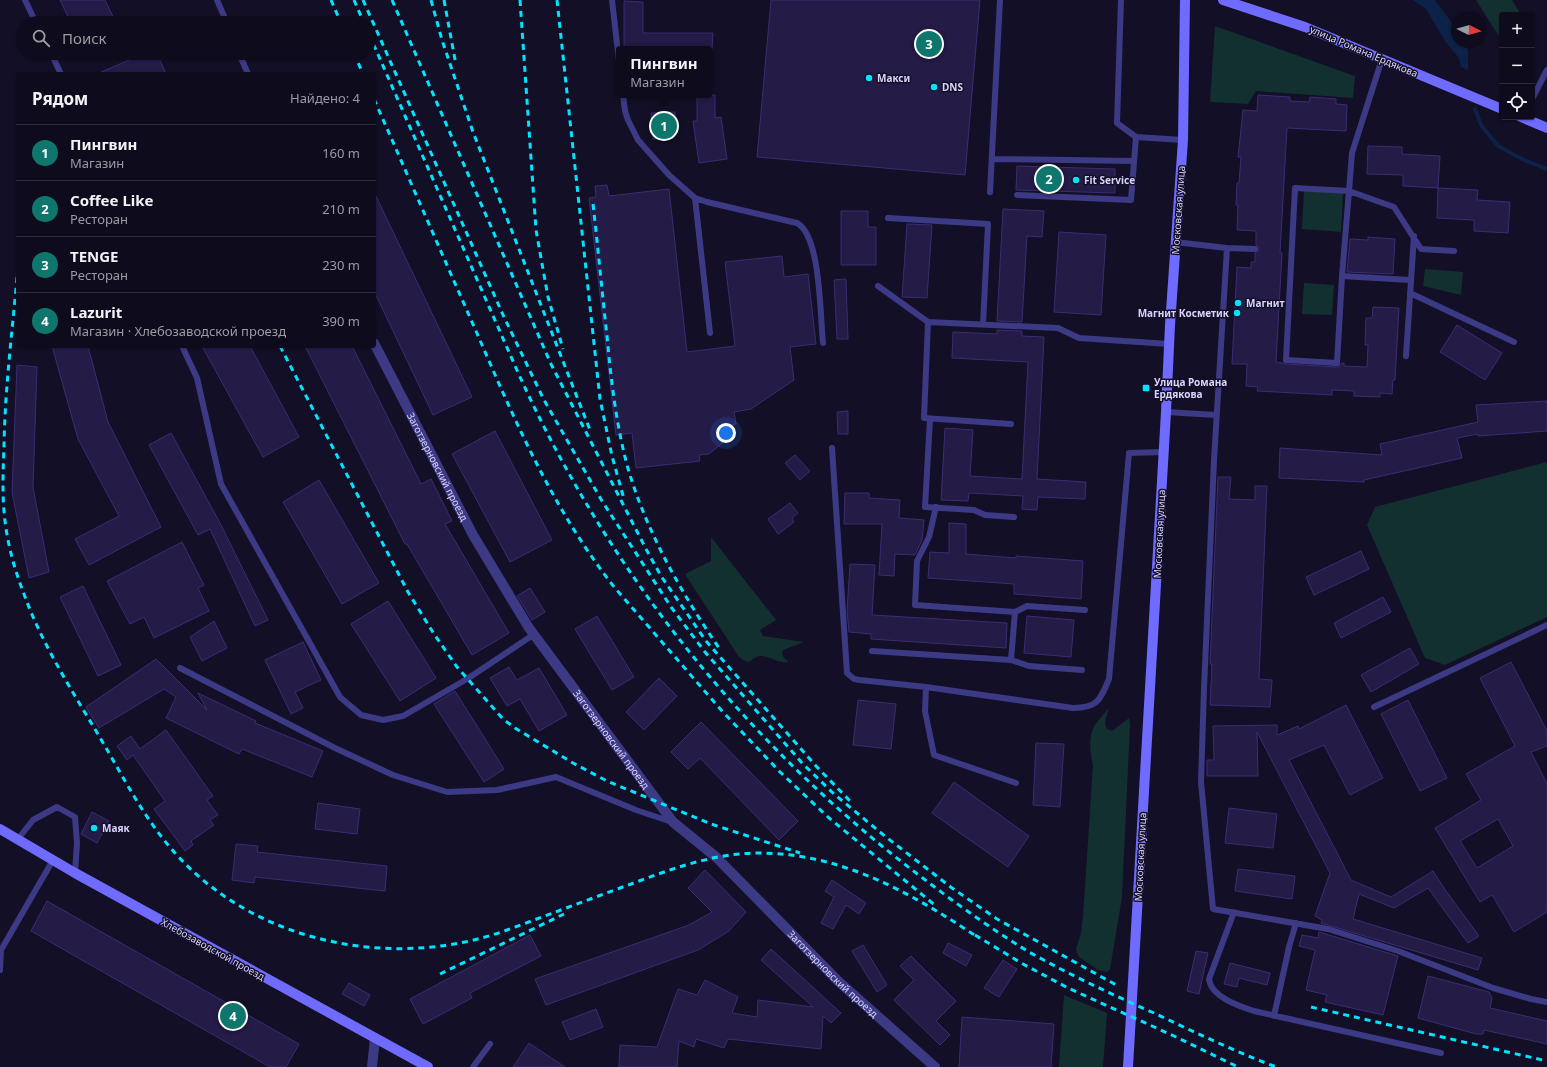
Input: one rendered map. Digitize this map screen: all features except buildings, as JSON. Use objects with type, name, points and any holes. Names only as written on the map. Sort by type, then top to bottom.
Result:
[{"type":"main road","name":"Московская улица","points":[[1128,1066],[1175,242],[1183,140],[1185,0]]},
{"type":"main road","name":"улица Романа Ердякова","points":[[1223,0],[1305,27],[1499,108]]},
{"type":"main road","points":[[1529,120],[1547,128]]},
{"type":"main road","name":"Хлебозаводской проезд","points":[[0,829],[75,873],[428,1067]]},
{"type":"street","name":"Заготзерновский проезд","points":[[376,347],[473,535],[533,635],[673,822],[716,857],[838,981],[935,1067]]},
{"type":"street","points":[[372,1067],[375,1038]]},
{"type":"lane","points":[[25,0],[33,16]]},
{"type":"lane","points":[[217,0],[224,16]]},
{"type":"lane","points":[[612,0],[617,46]]},
{"type":"lane","points":[[990,192],[1000,0]]},
{"type":"lane","points":[[1121,0],[1117,123],[1136,137],[1183,140]]},
{"type":"lane","points":[[1382,59],[1352,153],[1349,192],[1342,276],[1337,363],[1286,360],[1294,188],[1349,192],[1394,207],[1421,249],[1454,250]]},
{"type":"lane","points":[[54,60],[59,72]]},
{"type":"lane","points":[[242,60],[247,72]]},
{"type":"lane","points":[[1535,93],[1547,70]]},
{"type":"lane","points":[[623,98],[628,120],[638,140],[668,175],[695,198],[797,223],[805,230],[816,264],[823,343]]},
{"type":"lane","points":[[1017,195],[1131,200],[1136,137]]},
{"type":"lane","points":[[992,158],[1134,161]]},
{"type":"lane","points":[[695,198],[710,333]]},
{"type":"lane","points":[[888,218],[988,224],[983,325]]},
{"type":"lane","points":[[1406,356],[1414,236]]},
{"type":"lane","points":[[1175,242],[1227,248],[1255,249]]},
{"type":"lane","points":[[1227,248],[1216,415],[1201,782],[1213,908],[1328,929],[1353,936],[1398,951],[1493,988],[1531,1000],[1547,1002]]},
{"type":"lane","points":[[1342,276],[1410,280]]},
{"type":"lane","points":[[878,286],[928,322],[1058,328],[1079,338],[1169,344]]},
{"type":"lane","points":[[1410,293],[1514,342]]},
{"type":"lane","points":[[928,322],[924,418],[1011,424]]},
{"type":"lane","points":[[183,348],[197,378],[221,484],[340,698],[361,715],[383,720],[403,716],[467,679],[533,635]]},
{"type":"lane","points":[[1166,412],[1216,415]]},
{"type":"lane","points":[[930,419],[925,507],[974,510],[985,515],[1014,517]]},
{"type":"lane","points":[[832,448],[847,673],[854,679],[860,680],[926,687],[1073,708],[1087,708],[1100,699],[1109,679],[1129,453],[1163,452]]},
{"type":"lane","points":[[936,507],[930,537],[917,561],[915,605],[1015,612],[1027,606],[1085,610]]},
{"type":"lane","points":[[1012,660],[1015,612]]},
{"type":"lane","points":[[1374,707],[1547,625]]},
{"type":"lane","points":[[872,651],[1012,660],[1029,666],[1082,670]]},
{"type":"lane","points":[[180,668],[335,748],[400,777],[447,792],[497,790],[556,777],[636,810],[673,822]]},
{"type":"lane","points":[[926,687],[925,711],[934,755],[1016,783]]},
{"type":"lane","points":[[18,840],[33,820],[57,807],[75,818],[77,843],[75,873]]},
{"type":"lane","points":[[0,970],[1,950],[53,860]]},
{"type":"lane","points":[[1234,912],[1209,979],[1210,984],[1216,992],[1229,1001],[1254,1011],[1441,1054]]},
{"type":"lane","points":[[1274,1016],[1296,923]]},
{"type":"lane","points":[[473,1067],[490,1044]]},
{"type":"green space","points":[[1476,0],[1512,0],[1519,12],[1499,12],[1499,36],[1487,17],[1487,12],[1484,12]]},
{"type":"green space","points":[[1215,26],[1355,76],[1353,98],[1256,91],[1248,104],[1210,102]]},
{"type":"green space","points":[[1304,191],[1343,193],[1341,232],[1302,229]]},
{"type":"green space","points":[[1425,269],[1463,272],[1461,295],[1423,286]]},
{"type":"green space","points":[[1304,283],[1334,285],[1332,315],[1302,314]]},
{"type":"green space","points":[[1547,462],[1547,617],[1445,665],[1425,658],[1367,525],[1375,507]]},
{"type":"green space","points":[[711,537],[776,620],[760,630],[763,636],[804,642],[783,650],[782,654],[784,658],[789,662],[781,662],[768,657],[757,656],[749,662],[739,657],[685,574],[711,561]]},
{"type":"green space","points":[[1109,708],[1105,721],[1107,729],[1112,731],[1129,718],[1130,725],[1122,897],[1110,969],[1107,972],[1098,970],[1079,957],[1076,949],[1081,933],[1083,917],[1093,765],[1090,750],[1090,739],[1095,725]]},
{"type":"green space","points":[[1064,995],[1107,1013],[1103,1067],[1059,1067]]},
{"type":"water","points":[[1413,0],[1435,0],[1451,23],[1451,48],[1467,48],[1468,70],[1461,67],[1459,58],[1445,41],[1426,9]]},
{"type":"waterway","points":[[1475,109],[1481,125],[1498,146],[1524,160],[1547,169]]},
{"type":"railway","points":[[331,0],[338,16]]},
{"type":"railway","points":[[354,0],[361,16]]},
{"type":"railway","points":[[363,0],[370,16]]},
{"type":"railway","points":[[392,0],[551,364],[661,576],[706,641],[816,766],[850,801]]},
{"type":"railway","points":[[431,0],[442,40],[473,132],[590,430]]},
{"type":"railway","points":[[444,0],[456,65]]},
{"type":"railway","points":[[520,0],[536,230],[548,297],[563,349]]},
{"type":"railway","points":[[557,0],[600,399],[612,456],[624,499]]},
{"type":"railway","points":[[376,29],[504,317],[544,400],[602,501],[671,607],[705,652],[802,763],[834,794],[886,837],[952,888],[997,919],[1118,986]]},
{"type":"railway","points":[[376,50],[516,368],[552,442],[593,514],[638,583],[687,649],[741,712],[798,771],[859,827],[937,889],[1002,935],[1029,952],[1091,984],[1214,1041],[1276,1067]]},
{"type":"railway","points":[[357,60],[362,72]]},
{"type":"railway","points":[[376,104],[521,431],[554,496],[593,558],[615,588],[722,711],[780,772],[829,818],[936,906]]},
{"type":"railway","points":[[593,204],[612,385],[627,465],[644,514],[666,562],[721,651]]},
{"type":"railway","points":[[16,288],[6,401],[3,503],[10,549],[32,615],[63,675],[156,830],[175,853],[208,884],[245,909],[286,928],[329,941],[374,948],[419,948],[464,942],[507,930],[688,864],[722,856],[758,853],[789,855],[818,860],[847,868],[901,891],[979,938]]},
{"type":"railway","points":[[281,348],[408,592],[434,634],[457,667],[503,719],[515,728],[573,763],[607,781],[711,824],[800,853]]},
{"type":"railway","points":[[440,974],[564,914]]},
{"type":"railway","points":[[975,935],[1023,964],[1068,988],[1238,1067]]},
{"type":"railway","points":[[1311,1007],[1547,1061]]},
{"type":"place","name":"TENGE","points":[[929,44]]},
{"type":"place","name":"Макси","points":[[869,78]]},
{"type":"place","name":"DNS","points":[[934,87]]},
{"type":"place","name":"Пингвин","points":[[664,126]]},
{"type":"place","name":"Coffee Like","points":[[1049,179]]},
{"type":"place","name":"Fit Service","points":[[1076,180]]},
{"type":"place","name":"Магнит","points":[[1238,303]]},
{"type":"place","name":"Магнит Косметик","points":[[1237,313]]},
{"type":"place","name":"Улица Романа Ердякова","points":[[1146,388]]},
{"type":"place","name":"Маяк","points":[[94,828]]},
{"type":"place","name":"Lazurit","points":[[233,1016]]}]
